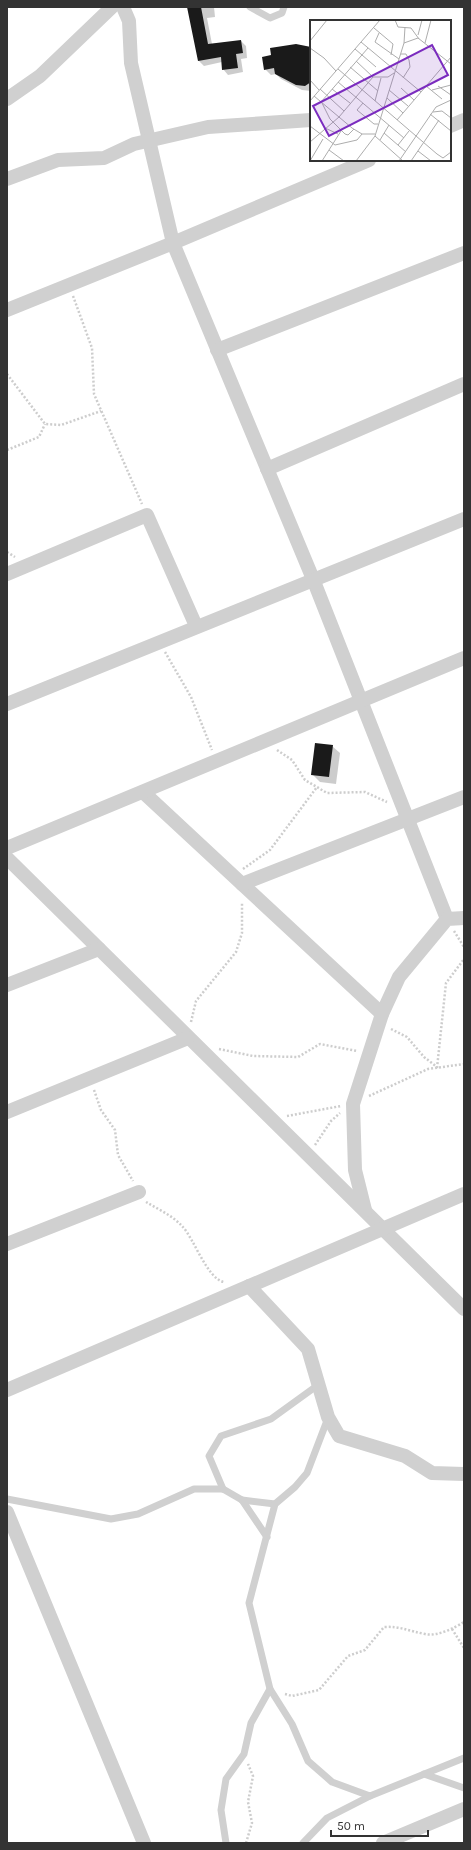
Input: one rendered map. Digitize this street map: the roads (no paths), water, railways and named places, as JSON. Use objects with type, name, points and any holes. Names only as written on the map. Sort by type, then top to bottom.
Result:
[{"type":"street","points":[[7,99],[40,76],[112,7]]},
{"type":"street","points":[[123,7],[129,21],[131,63],[173,243],[313,579],[360,702],[447,920]]},
{"type":"street","points":[[7,179],[58,160],[104,158],[134,144],[208,126],[310,120]]},
{"type":"street","points":[[451,126],[464,120]]},
{"type":"street","points":[[7,310],[173,243],[367,161]]},
{"type":"street","points":[[217,350],[464,254]]},
{"type":"street","points":[[267,469],[464,384]]},
{"type":"street","points":[[7,574],[147,515],[196,626]]},
{"type":"street","points":[[7,704],[196,626],[464,519]]},
{"type":"street","points":[[7,848],[464,658]]},
{"type":"street","points":[[143,792],[238,880],[381,1018]]},
{"type":"street","points":[[238,880],[405,814],[464,797]]},
{"type":"street","points":[[7,858],[188,1038],[464,1308]]},
{"type":"street","points":[[365,1211],[355,1170],[353,1104],[381,1018],[399,977],[447,920],[464,918]]},
{"type":"street","points":[[7,985],[99,949]]},
{"type":"street","points":[[7,1112],[188,1038]]},
{"type":"street","points":[[7,1244],[139,1192]]},
{"type":"street","points":[[7,1390],[464,1194]]},
{"type":"street","points":[[249,1286],[308,1348],[328,1418],[339,1436],[405,1456],[432,1473],[464,1474]]},
{"type":"street","points":[[7,1514],[144,1843]]},
{"type":"street","points":[[383,1843],[464,1809]]},
{"type":"lane","points":[[250,7],[270,18],[282,13],[284,7]]},
{"type":"lane","points":[[223,1489],[209,1456],[221,1436],[270,1419],[318,1384]]},
{"type":"lane","points":[[328,1418],[307,1473],[295,1487],[276,1504],[249,1603],[270,1689],[292,1724],[308,1761],[332,1782],[370,1796]]},
{"type":"lane","points":[[7,1499],[111,1519],[138,1514],[194,1489],[223,1489],[242,1500],[276,1504]]},
{"type":"lane","points":[[242,1500],[267,1537]]},
{"type":"lane","points":[[226,1843],[221,1810],[226,1779],[244,1754],[251,1723],[270,1689]]},
{"type":"lane","points":[[303,1843],[327,1818],[370,1796],[464,1758]]},
{"type":"lane","points":[[424,1774],[464,1788]]}]
